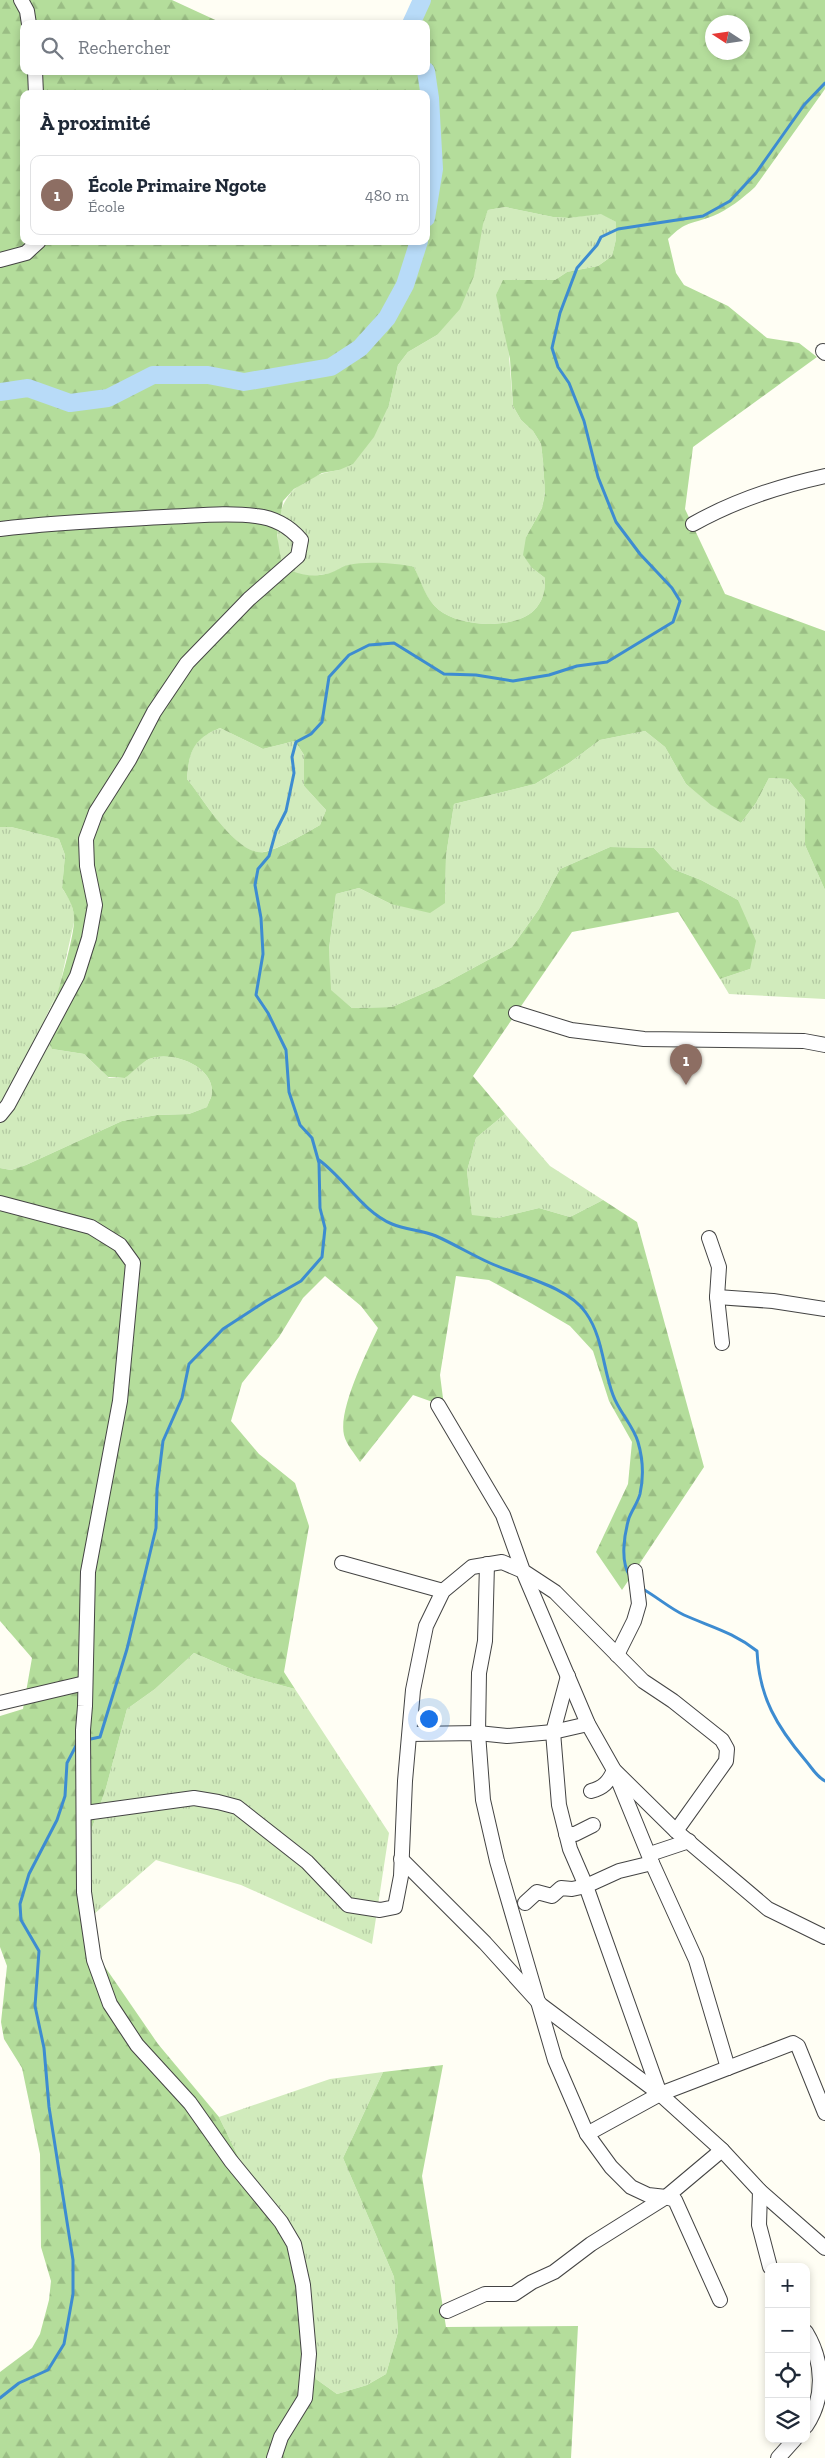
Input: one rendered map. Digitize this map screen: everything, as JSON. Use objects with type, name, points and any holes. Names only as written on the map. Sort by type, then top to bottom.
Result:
[{"type":"street","points":[[21,0],[27,11],[28,20]]},
{"type":"street","points":[[35,75],[36,90]]},
{"type":"street","points":[[0,260],[26,252],[34,245]]},
{"type":"street","points":[[692,524],[713,512],[771,489],[825,476]]},
{"type":"street","points":[[0,529],[67,521],[220,515],[256,516],[276,521],[292,529],[301,540],[298,556],[249,600],[187,663],[154,712],[129,760],[96,812],[86,839],[87,866],[94,905],[89,938],[77,976],[8,1105],[0,1115]]},
{"type":"street","points":[[516,1013],[572,1030],[644,1039],[804,1042],[825,1045]]},
{"type":"street","points":[[0,1203],[91,1227],[120,1245],[133,1263],[120,1401],[88,1572],[83,1730],[84,1892],[94,1960],[110,2004],[137,2045],[190,2103],[231,2161],[281,2222],[294,2244],[303,2285],[308,2362],[305,2398],[281,2437],[274,2458]]},
{"type":"street","points":[[709,1238],[719,1267],[717,1297],[722,1343]]},
{"type":"street","points":[[717,1297],[773,1301],[825,1309]]},
{"type":"street","points":[[438,1405],[503,1515],[523,1571],[588,1724],[614,1770],[696,1960],[728,2068]]},
{"type":"street","points":[[84,1813],[194,1798],[237,1807],[307,1862],[348,1904],[380,1910],[395,1907],[399,1892],[413,1690],[426,1626],[443,1591],[472,1567],[502,1562],[523,1571],[555,1592],[643,1681],[673,1701],[722,1740],[727,1749],[726,1761],[676,1831]]},
{"type":"street","points":[[342,1563],[443,1591]]},
{"type":"street","points":[[487,1564],[485,1640],[479,1673],[478,1733],[483,1800],[497,1861],[556,2060],[588,2134],[612,2167],[631,2187],[648,2195],[674,2200],[680,2209],[720,2300]]},
{"type":"street","points":[[617,1655],[634,1621],[640,1604],[635,1571]]},
{"type":"street","points":[[568,1676],[553,1732],[560,1805],[566,1834],[660,2094]]},
{"type":"street","points":[[0,1703],[85,1683]]},
{"type":"street","points":[[410,1734],[478,1733],[507,1736],[553,1732],[588,1724]]},
{"type":"street","points":[[614,1770],[676,1831],[768,1909],[825,1937]]},
{"type":"street","points":[[591,1791],[599,1789],[610,1780],[614,1770]]},
{"type":"street","points":[[566,1834],[575,1834],[593,1825]]},
{"type":"street","points":[[525,1902],[538,1892],[552,1896],[561,1888],[572,1889],[586,1886],[689,1841]]},
{"type":"street","points":[[401,1859],[479,1937],[541,2005],[660,2094],[722,2150],[760,2191],[825,2248]]},
{"type":"street","points":[[588,2134],[660,2094],[796,2044],[825,2113]]},
{"type":"street","points":[[447,2311],[484,2294],[514,2294],[532,2282],[554,2272],[591,2244],[666,2197],[722,2150]]},
{"type":"street","points":[[760,2191],[759,2225],[769,2263]]},
{"type":"street","points":[[810,2339],[822,2365],[823,2386],[822,2409],[810,2422]]},
{"type":"street","points":[[778,2458],[791,2443]]},
{"type":"green space","points":[[0,0],[172,0],[215,20],[20,20],[20,75],[430,75],[430,20],[416,20],[418,0],[825,0],[825,89],[755,187],[724,210],[685,226],[668,239],[676,273],[684,285],[728,306],[767,338],[799,343],[817,357],[693,447],[685,509],[725,594],[825,631],[825,890],[805,845],[805,800],[788,779],[769,778],[756,803],[741,823],[711,805],[686,784],[665,747],[645,731],[600,740],[569,763],[535,784],[454,804],[446,856],[445,903],[430,913],[391,904],[359,888],[336,894],[329,949],[331,990],[352,1008],[392,1007],[440,986],[512,947],[539,909],[560,869],[610,847],[654,848],[673,869],[701,880],[738,900],[756,941],[750,969],[720,979],[678,912],[572,932],[473,1076],[505,1114],[476,1138],[467,1171],[472,1215],[498,1218],[539,1208],[570,1217],[603,1200],[637,1222],[704,1467],[622,1590],[596,1552],[628,1484],[632,1442],[609,1401],[593,1351],[570,1326],[489,1280],[456,1276],[440,1375],[444,1406],[413,1395],[360,1462],[345,1438],[343,1424],[349,1396],[378,1328],[361,1306],[325,1276],[303,1298],[279,1337],[242,1383],[231,1421],[259,1454],[295,1483],[309,1526],[284,1672],[295,1689],[247,1676],[194,1653],[155,1689],[127,1709],[106,1788],[92,1828],[83,1880],[103,1964],[158,2044],[219,2117],[250,2181],[287,2237],[306,2317],[316,2379],[337,2394],[367,2385],[386,2374],[398,2332],[394,2277],[343,2158],[383,2072],[443,2065],[422,2176],[446,2327],[578,2326],[571,2458],[0,2458],[0,2372],[32,2348],[40,2334],[49,2300],[51,2281],[41,2247],[40,2154],[22,2068],[4,2039],[1,2022],[7,1966],[0,1947],[0,1716],[23,1709],[32,1658],[0,1621],[0,1168],[11,1170],[26,1165],[122,1121],[157,1115],[189,1114],[207,1107],[212,1093],[211,1083],[206,1075],[189,1062],[179,1058],[158,1057],[149,1059],[125,1078],[108,1077],[84,1054],[52,1049],[46,1031],[47,1018],[61,981],[74,922],[71,905],[62,888],[65,855],[59,839],[11,827],[0,827]],"holes":[[[505,207],[553,217],[569,218],[601,214],[616,222],[616,239],[612,256],[598,266],[567,272],[555,280],[503,280],[496,295],[510,359],[513,406],[521,420],[533,431],[541,444],[545,493],[542,508],[526,537],[523,555],[532,568],[545,578],[544,593],[537,607],[528,615],[517,620],[504,623],[474,623],[449,616],[434,606],[427,596],[414,567],[399,564],[364,563],[346,566],[330,573],[305,575],[282,566],[277,535],[283,501],[294,489],[322,473],[339,470],[353,464],[374,437],[389,405],[398,365],[408,352],[437,335],[460,309],[474,276],[483,224],[488,210]],[[220,728],[263,749],[295,741],[304,755],[304,786],[326,810],[320,825],[277,848],[264,852],[253,851],[242,845],[232,836],[211,812],[187,779],[189,761],[194,748],[204,737]]]},
{"type":"green space","points":[[505,207],[553,217],[569,218],[601,213],[616,222],[616,239],[612,256],[598,266],[567,272],[555,280],[503,281],[513,406],[521,420],[533,431],[541,444],[543,461],[545,492],[542,508],[526,537],[532,568],[545,578],[544,593],[539,604],[528,615],[517,620],[504,623],[474,623],[449,616],[434,606],[424,590],[414,567],[348,565],[332,573],[313,576],[296,574],[282,566],[277,531],[279,516],[285,502],[293,491],[305,481],[320,474],[339,470],[389,405],[398,365],[408,352],[437,335],[488,210]]},
{"type":"green space","points":[[220,728],[263,749],[295,741],[304,755],[304,786],[326,810],[320,825],[284,844],[263,852],[253,851],[231,836],[187,779],[189,761],[194,747],[204,737]]},
{"type":"green space","points":[[645,731],[665,747],[686,784],[712,805],[741,823],[756,803],[769,778],[788,779],[805,800],[805,845],[825,890],[825,999],[729,994],[720,979],[750,969],[738,900],[701,880],[673,869],[654,848],[610,847],[560,869],[539,909],[512,947],[440,986],[392,1007],[352,1008],[330,990],[329,949],[336,894],[359,888],[391,904],[445,902],[446,856],[454,804],[535,784],[569,763],[600,740]]},
{"type":"green space","points":[[0,827],[11,827],[59,839],[65,855],[62,888],[71,902],[75,918],[59,989],[45,1019],[52,1049],[84,1054],[109,1078],[125,1078],[149,1059],[158,1057],[179,1058],[198,1068],[211,1083],[212,1095],[207,1107],[189,1114],[157,1115],[122,1121],[26,1165],[11,1170],[0,1168]]},
{"type":"green space","points":[[505,1114],[550,1166],[603,1200],[570,1217],[539,1208],[498,1218],[472,1216],[467,1171],[476,1138]]},
{"type":"green space","points":[[194,1653],[247,1676],[295,1689],[389,1833],[372,1944],[241,1885],[156,1860],[93,1915],[83,1880],[92,1828],[106,1788],[127,1709],[155,1689]]},
{"type":"green space","points":[[383,2072],[343,2158],[394,2277],[398,2332],[386,2374],[367,2385],[337,2394],[316,2379],[306,2317],[250,2181],[219,2117],[330,2079]]},
{"type":"waterway","points":[[413,20],[422,0]]},
{"type":"waterway","points":[[427,75],[429,90]]},
{"type":"waterway","points":[[86,1740],[100,1737],[127,1649],[156,1528],[157,1489],[163,1441],[182,1398],[189,1364],[223,1329],[301,1281],[322,1257],[325,1228],[320,1208],[319,1163],[312,1138],[300,1125],[289,1092],[286,1050],[268,1013],[256,995],[263,954],[261,918],[255,885],[258,869],[269,856],[276,831],[286,811],[294,773],[292,757],[296,742],[311,734],[322,722],[329,677],[349,655],[369,645],[394,643],[444,674],[476,675],[513,681],[549,675],[577,666],[607,662],[673,622],[680,601],[672,588],[640,554],[616,522],[598,477],[584,421],[569,383],[558,367],[552,348],[560,313],[577,268],[597,245],[601,237],[618,229],[703,216],[730,201],[756,173],[804,105],[825,83]]},
{"type":"waterway","points":[[430,98],[434,169],[430,194]]},
{"type":"waterway","points":[[0,392],[28,388],[70,403],[108,398],[153,375],[208,375],[244,382],[331,367],[360,348],[387,318],[405,285],[418,245]]},
{"type":"waterway","points":[[319,1160],[381,1218],[397,1226],[436,1236],[501,1268],[555,1289],[578,1304],[586,1313],[596,1332],[613,1395],[636,1436],[641,1455],[640,1494],[629,1518],[624,1540],[625,1563],[630,1576]]},
{"type":"waterway","points":[[641,1588],[678,1612],[730,1634],[757,1651],[761,1683],[771,1710],[786,1736],[817,1775],[825,1781]]},
{"type":"waterway","points":[[0,2398],[19,2383],[48,2370],[64,2344],[73,2294],[73,2260],[49,2107],[44,2048],[35,2006],[39,1951],[21,1920],[20,1904],[29,1874],[57,1820],[65,1796],[67,1763],[78,1742]]},
{"type":"place","name":"École Primaire Ngote","points":[[686,1085]]}]
